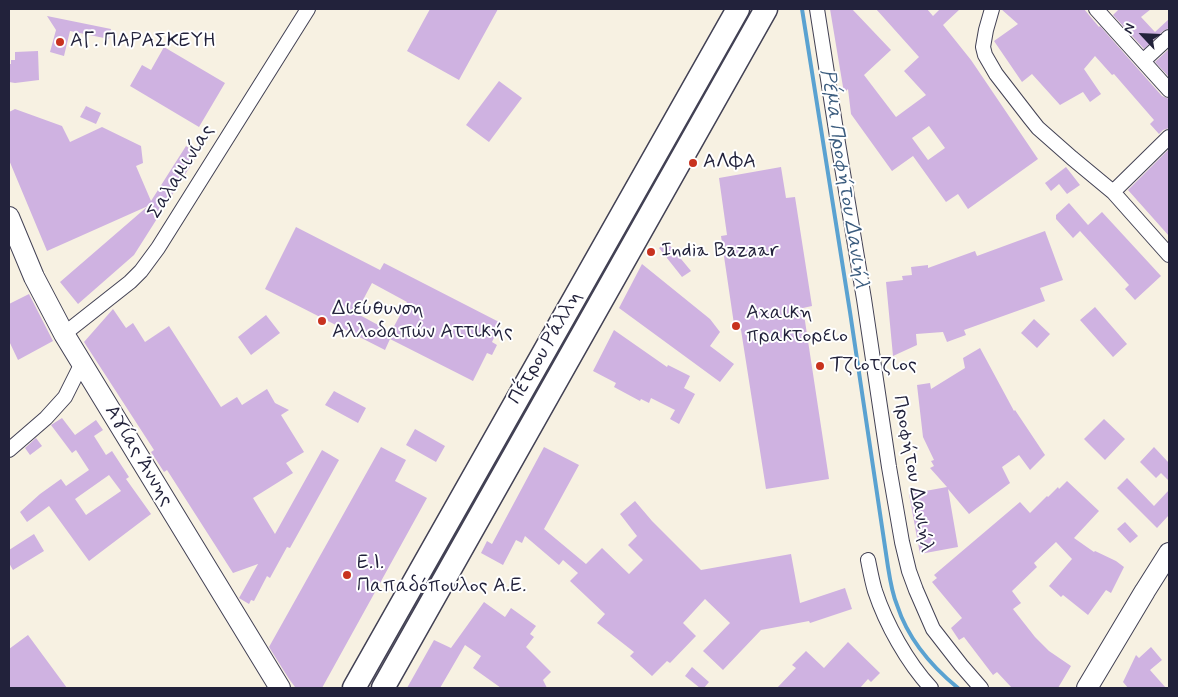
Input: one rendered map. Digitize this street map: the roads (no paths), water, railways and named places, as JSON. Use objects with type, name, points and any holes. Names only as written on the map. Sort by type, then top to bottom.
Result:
[{"type":"main road","name":"Πέτρου Ράλλη","points":[[354,688],[738,9]]},
{"type":"main road","name":"Πέτρου Ράλλη","points":[[383,688],[766,9]]},
{"type":"street","name":"Σαλαμινίας","points":[[64,334],[130,282],[149,260],[308,9]]},
{"type":"street","name":"Προφήτου Δανιήλ","points":[[817,9],[889,467],[905,552],[916,590],[933,628],[960,665],[981,688]]},
{"type":"street","points":[[992,9],[983,47],[985,55],[996,74],[1038,128],[1113,192],[1169,255]]},
{"type":"street","points":[[1100,10],[1169,90]]},
{"type":"street","points":[[1143,61],[1169,38]]},
{"type":"street","points":[[1113,192],[1169,137]]},
{"type":"street","name":"Αγίας Άννης","points":[[9,217],[34,277],[64,334],[280,688]]},
{"type":"street","points":[[9,450],[46,418],[64,397],[82,363]]},
{"type":"street","points":[[1087,688],[1169,553]]},
{"type":"street","points":[[868,560],[875,590],[889,623],[910,661],[931,688]]},
{"type":"waterway","name":"Ρέμα Προφήτου Δανιήλ","points":[[802,9],[891,586],[907,629],[921,651],[958,688]]},
{"type":"place","name":"ΑΓ. ΠΑΡΑΣΚΕΥΗ","points":[[60,42]]},
{"type":"place","name":"ΑΛΦΑ","points":[[693,163]]},
{"type":"place","name":"India Bazaar","points":[[651,252]]},
{"type":"place","name":"Διεύθυνση Αλλοδαπών Αττικής","points":[[322,321]]},
{"type":"place","name":"Αχαικη πρακτορειο","points":[[736,326]]},
{"type":"place","name":"Τζιοτζιος","points":[[820,366]]},
{"type":"place","name":"Ε.Ι. Παπαδόπουλος Α.Ε.","points":[[347,575]]}]
